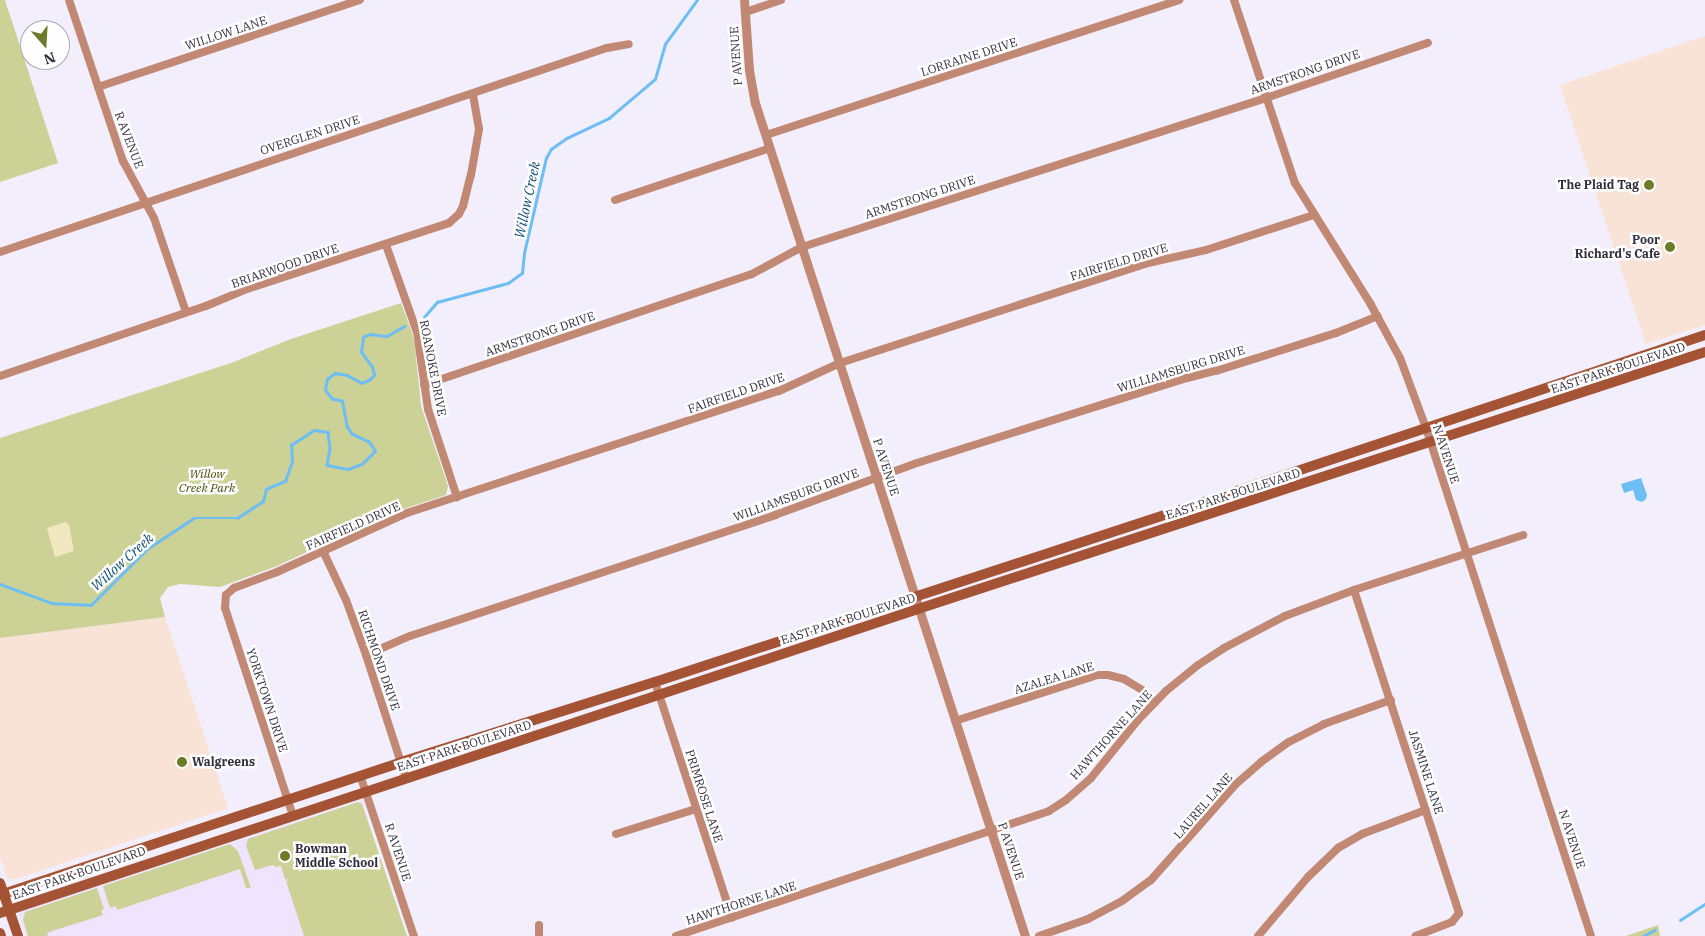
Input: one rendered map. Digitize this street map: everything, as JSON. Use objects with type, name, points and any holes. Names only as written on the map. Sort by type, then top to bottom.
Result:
[{"type":"main road","name":"EAST PARK BOULEVARD","points":[[2,895],[143,846],[481,736],[655,682],[1705,335]]},
{"type":"main road","name":"EAST PARK BOULEVARD","points":[[4,911],[148,862],[1705,352]]},
{"type":"main road","points":[[481,736],[486,752]]},
{"type":"main road","points":[[143,846],[148,862]]},
{"type":"main road","points":[[0,883],[4,911],[18,936]]},
{"type":"street","name":"R AVENUE","points":[[69,0],[123,161],[154,218],[186,312]]},
{"type":"street","name":"WILLOW LANE","points":[[98,87],[360,0]]},
{"type":"street","name":"P AVENUE","points":[[744,0],[751,87],[918,609],[1026,936]]},
{"type":"street","points":[[746,12],[781,0]]},
{"type":"street","name":"LORRAINE DRIVE","points":[[766,135],[1179,0]]},
{"type":"street","name":"N AVENUE","points":[[1234,0],[1295,183],[1378,316],[1400,358],[1426,428],[1591,936]]},
{"type":"street","name":"ARMSTRONG DRIVE","points":[[424,385],[752,274],[802,247],[1266,98],[1428,42]]},
{"type":"street","name":"OVERGLEN DRIVE","points":[[0,252],[295,152],[473,95],[607,48],[629,44]]},
{"type":"street","name":"BRIARWOOD DRIVE","points":[[0,376],[247,289],[444,225],[459,214],[470,181],[480,129],[478,111],[473,95]]},
{"type":"street","points":[[615,200],[770,148]]},
{"type":"street","name":"FAIRFIELD DRIVE","points":[[229,592],[323,551],[374,526],[456,497],[779,391],[840,364],[1148,263],[1212,249],[1314,215]]},
{"type":"street","name":"ROANOKE DRIVE","points":[[386,245],[416,332],[428,409],[456,497]]},
{"type":"street","name":"WILLIAMSBURG DRIVE","points":[[366,655],[410,636],[775,516],[945,454],[1318,339],[1378,316]]},
{"type":"street","name":"HAWTHORNE LANE","points":[[676,936],[1048,811],[1066,800],[1091,778],[1155,702],[1198,665],[1265,624],[1354,590],[1523,534]]},
{"type":"street","name":"RICHMOND DRIVE","points":[[323,551],[346,600],[406,778]]},
{"type":"street","name":"JASMINE LANE","points":[[1354,590],[1459,913],[1452,922],[1416,936]]},
{"type":"street","name":"YORKTOWN DRIVE","points":[[229,592],[225,599],[226,608],[293,816]]},
{"type":"street","name":"AZALEA LANE","points":[[955,721],[1097,675],[1124,679],[1142,690],[1155,702]]},
{"type":"street","name":"PRIMROSE LANE","points":[[655,682],[732,918]]},
{"type":"street","name":"LAUREL LANE","points":[[1039,936],[1088,919],[1122,901],[1151,880],[1236,784],[1261,762],[1289,742],[1324,724],[1391,700]]},
{"type":"street","name":"R AVENUE","points":[[360,776],[414,936]]},
{"type":"street","points":[[616,834],[696,808]]},
{"type":"street","points":[[1258,936],[1308,876],[1338,848],[1362,834],[1426,810]]},
{"type":"street","points":[[539,925],[540,936]]},
{"type":"shaded area","points":[[1705,36],[1705,325],[1646,344],[1560,85]]},
{"type":"shaded area","points":[[165,617],[228,808],[13,880],[6,876],[0,856],[0,638]]},
{"type":"shaded area","name":"Bowman Middle School","points":[[362,800],[404,936],[26,936],[18,912]]},
{"type":"green space","points":[[0,0],[5,0],[20,46],[20,70],[28,70],[58,163],[0,182]]},
{"type":"green space","name":"Willow Creek Park","points":[[401,303],[412,332],[421,406],[448,486],[446,495],[388,514],[277,566],[220,587],[180,584],[168,587],[160,598],[165,617],[0,638],[0,438],[231,363],[291,339]]},
{"type":"green space","points":[[358,802],[362,804],[407,936],[304,936],[286,881],[289,880],[285,879],[281,866],[275,867],[273,865],[255,870],[246,846],[248,839]]},
{"type":"green space","points":[[230,844],[238,851],[251,888],[246,888],[240,869],[117,910],[116,906],[110,908],[103,886]]},
{"type":"green space","points":[[97,888],[104,909],[101,911],[103,915],[52,931],[47,933],[48,936],[28,936],[23,920],[25,912]]},
{"type":"green space","points":[[1658,925],[1660,936],[1626,936]]},
{"type":"sand","points":[[65,522],[69,525],[74,551],[55,557],[47,528]]},
{"type":"water","points":[[1641,478],[1647,495],[1646,499],[1642,502],[1636,500],[1633,490],[1624,493],[1621,484]]},
{"type":"waterway","name":"Willow Creek","points":[[424,317],[437,302],[508,283],[522,273],[524,253],[546,158],[551,149],[567,138],[609,118],[655,79],[665,44],[697,0]]},
{"type":"waterway","name":"Willow Creek","points":[[0,584],[52,603],[91,605],[147,549],[194,518],[237,518],[263,501],[266,489],[285,481],[292,462],[291,445],[314,430],[328,432],[330,448],[327,465],[348,469],[362,464],[375,451],[369,442],[352,434],[347,427],[342,401],[332,399],[325,390],[327,379],[335,373],[347,375],[362,383],[369,380],[374,375],[372,367],[361,352],[363,337],[370,334],[387,336],[404,326]]},
{"type":"waterway","points":[[1680,920],[1705,904]]},
{"type":"waterway","points":[[1643,936],[1655,930]]},
{"type":"place","name":"The Plaid Tag","points":[[1649,185]]},
{"type":"place","name":"Poor Richard's Cafe","points":[[1670,247]]},
{"type":"place","name":"Walgreens","points":[[182,762]]},
{"type":"place","name":"Bowman Middle School","points":[[285,856]]}]
